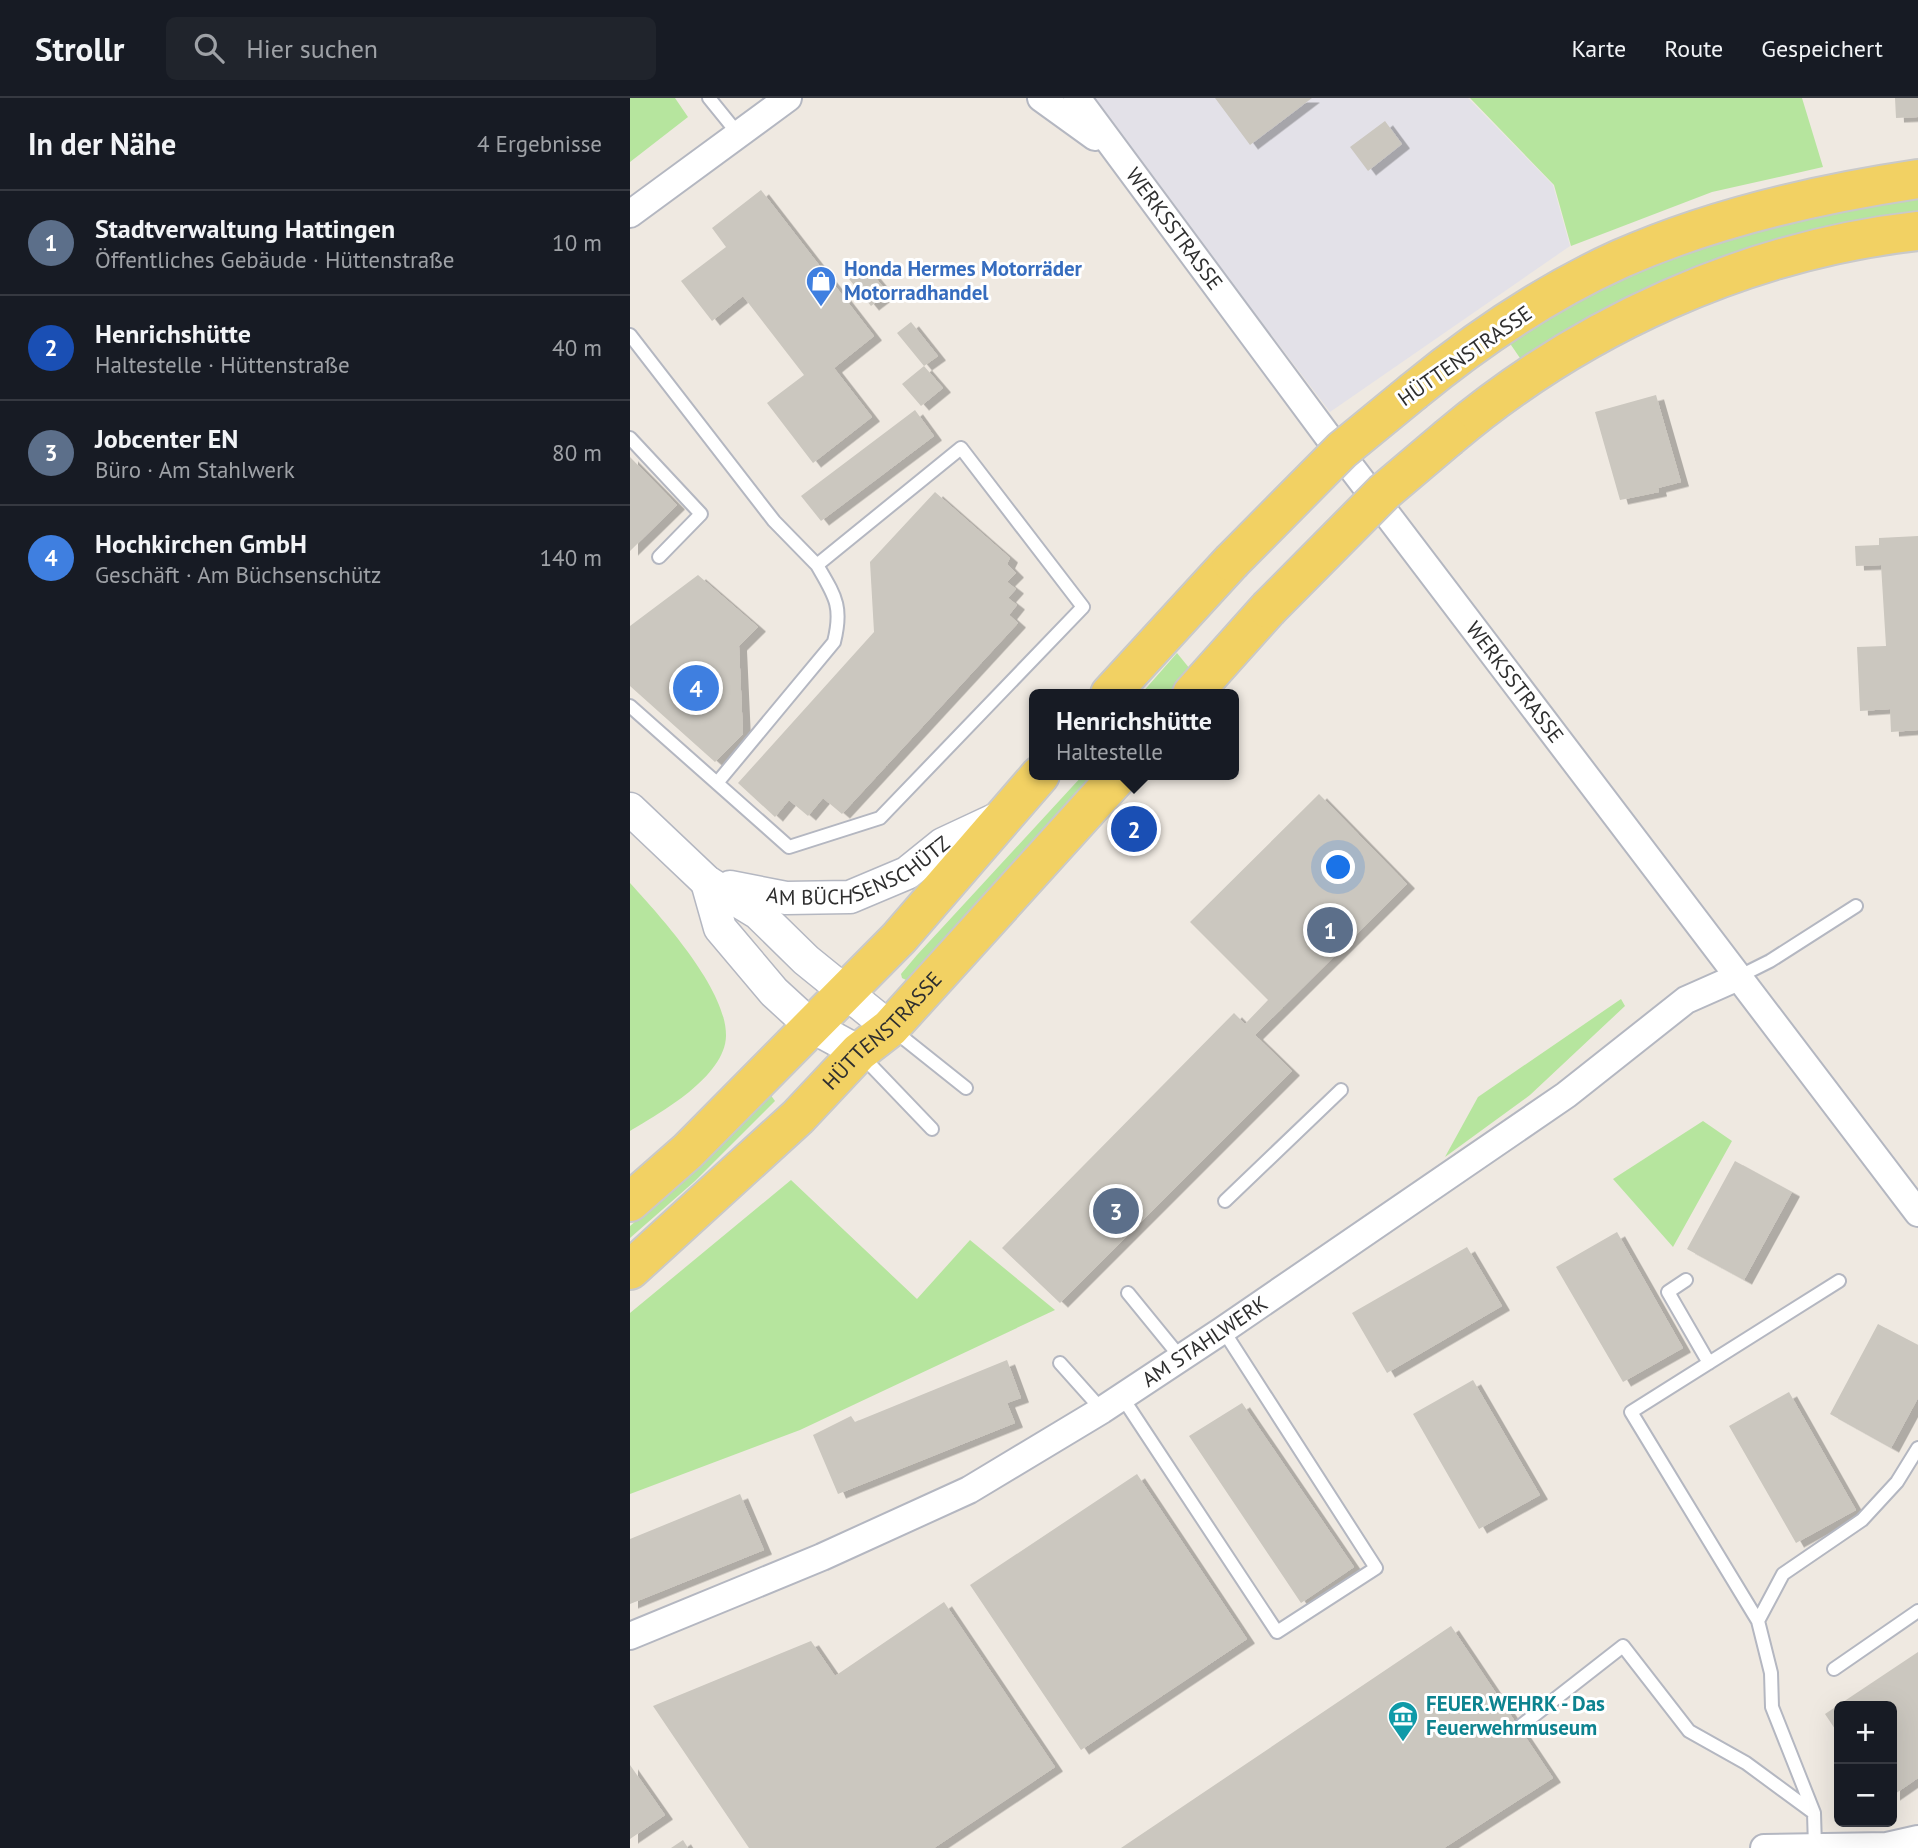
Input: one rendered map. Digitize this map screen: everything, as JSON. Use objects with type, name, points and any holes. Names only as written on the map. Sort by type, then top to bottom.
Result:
[{"type":"main road","name":"HÜTTENSTRASSE","points":[[1115,689],[1231,562],[1342,450],[1474,344],[1620,259],[1690,232],[1801,199],[1918,179]]},
{"type":"main road","points":[[1196,689],[1268,609],[1384,492],[1505,392],[1643,309],[1779,260],[1840,244],[1918,230]]},
{"type":"main road","points":[[630,1202],[688,1151],[846,992],[940,892],[1036,780]]},
{"type":"main road","name":"HÜTTENSTRASSE","points":[[630,1270],[798,1117],[859,1052],[890,1028],[1114,780]]},
{"type":"street","points":[[630,214],[788,98]]},
{"type":"street","name":"WERKSSTRASSE","points":[[1041,98],[1114,149]]},
{"type":"street","name":"WERKSSTRASSE","points":[[1077,98],[1918,1213]]},
{"type":"street","name":"AM BÜCHSENSCHÜTZ","points":[[630,809],[707,882],[758,913],[806,961],[890,1028]]},
{"type":"street","name":"AM BÜCHSENSCHÜTZ","points":[[707,882],[786,898],[850,897],[907,873],[943,844],[1004,816]]},
{"type":"street","points":[[707,882],[720,928],[774,992],[811,1026],[859,1052]]},
{"type":"street","name":"AM STAHLWERK","points":[[630,1636],[822,1557],[969,1490],[1112,1404],[1223,1330],[1566,1095],[1686,1000],[1738,976]]},
{"type":"street","points":[[1764,1848],[1887,1846],[1918,1839]]},
{"type":"lane","points":[[709,98],[739,135]]},
{"type":"lane","points":[[630,335],[774,521],[817,565],[838,600],[840,621],[834,642],[717,783]]},
{"type":"lane","points":[[630,438],[701,514],[659,557]]},
{"type":"lane","points":[[630,705],[789,847],[880,818],[1083,607],[961,448],[817,565]]},
{"type":"lane","points":[[1738,976],[1770,961],[1856,906]]},
{"type":"lane","points":[[890,1028],[966,1088]]},
{"type":"lane","points":[[859,1052],[932,1129]]},
{"type":"lane","points":[[1225,1201],[1341,1090]]},
{"type":"lane","points":[[1686,1280],[1668,1292],[1709,1363]]},
{"type":"lane","points":[[1815,1847],[1814,1813],[1772,1707],[1771,1673],[1758,1621],[1632,1412],[1839,1281]]},
{"type":"lane","points":[[1128,1293],[1181,1358]]},
{"type":"lane","points":[[1059,1363],[1112,1404],[1278,1632],[1376,1568],[1223,1330]]},
{"type":"lane","points":[[1758,1621],[1783,1574],[1862,1520],[1898,1482],[1918,1448]]},
{"type":"lane","points":[[1833,1669],[1918,1611]]},
{"type":"lane","points":[[1518,1728],[1623,1646],[1689,1731],[1746,1763],[1814,1813]]},
{"type":"shaded area","points":[[1091,98],[1468,98],[1553,185],[1570,246],[1330,412]]},
{"type":"green space","points":[[630,98],[675,98],[688,117],[630,162]]},
{"type":"green space","points":[[1470,98],[1802,98],[1823,167],[1712,192],[1571,246],[1554,185]]},
{"type":"green space","points":[[1918,197],[1918,213],[1522,361],[1509,342],[1612,285],[1685,254],[1797,219]]},
{"type":"green space","points":[[1177,653],[1190,669],[1172,689],[1145,689]]},
{"type":"green space","points":[[1078,780],[1089,780],[908,981],[902,978],[901,974]]},
{"type":"green space","points":[[630,883],[690,954],[704,976],[716,997],[726,1036],[723,1051],[715,1066],[703,1079],[673,1104],[630,1131]]},
{"type":"green space","points":[[1621,999],[1625,1006],[1530,1095],[1445,1157],[1478,1097]]},
{"type":"green space","points":[[770,1094],[775,1101],[695,1181],[630,1238],[630,1226],[697,1169]]},
{"type":"green space","points":[[1703,1121],[1732,1141],[1673,1247],[1613,1179]]},
{"type":"green space","points":[[791,1180],[917,1299],[970,1240],[1055,1310],[800,1430],[630,1494],[630,1313]]},
{"type":"building","points":[[1215,98],[1312,98],[1250,145]]},
{"type":"building","points":[[1895,98],[1918,98],[1918,117],[1896,118]]},
{"type":"building","points":[[1385,121],[1402,144],[1368,171],[1350,147]]},
{"type":"building","points":[[761,190],[874,336],[834,368],[872,417],[813,463],[767,403],[804,375],[743,296],[712,321],[681,281],[726,247],[712,228]]},
{"type":"building","points":[[866,266],[888,293],[871,306],[849,279]]},
{"type":"building","points":[[911,322],[938,356],[924,366],[897,333]]},
{"type":"building","points":[[924,366],[943,388],[921,406],[902,384]]},
{"type":"building","points":[[1656,395],[1681,482],[1658,488],[1659,492],[1620,500],[1595,412]]},
{"type":"building","points":[[915,410],[934,436],[821,521],[801,496]]},
{"type":"building","points":[[630,457],[677,505],[630,551]]},
{"type":"building","points":[[935,492],[1010,558],[1007,564],[1016,573],[1007,582],[1016,589],[1008,598],[1017,605],[1009,615],[1018,623],[842,814],[823,798],[808,816],[789,800],[775,817],[738,783],[874,632],[870,562]]},
{"type":"building","points":[[1918,536],[1918,730],[1891,732],[1890,709],[1860,711],[1857,647],[1886,646],[1881,565],[1856,566],[1855,546],[1879,545],[1879,538]]},
{"type":"building","points":[[698,575],[758,627],[739,646],[743,734],[715,762],[630,686],[630,626]]},
{"type":"building","points":[[1319,794],[1407,884],[1255,1035],[1292,1071],[1060,1303],[1002,1248],[1234,1013],[1245,1024],[1268,1000],[1190,922]]},
{"type":"building","points":[[1735,1161],[1792,1192],[1744,1280],[1687,1249]]},
{"type":"building","points":[[1617,1232],[1683,1348],[1623,1382],[1556,1267]]},
{"type":"building","points":[[1467,1247],[1502,1306],[1387,1373],[1352,1313]]},
{"type":"building","points":[[1878,1324],[1918,1345],[1918,1398],[1891,1448],[1830,1414]]},
{"type":"building","points":[[1007,1360],[1021,1398],[1007,1403],[1015,1423],[838,1494],[813,1435],[851,1416],[855,1422]]},
{"type":"building","points":[[1473,1380],[1540,1495],[1479,1529],[1413,1414]]},
{"type":"building","points":[[1789,1392],[1856,1510],[1796,1543],[1729,1426]]},
{"type":"building","points":[[1242,1403],[1354,1567],[1301,1603],[1189,1436]]},
{"type":"building","points":[[1137,1474],[1247,1639],[1081,1750],[970,1585]]},
{"type":"building","points":[[740,1494],[764,1550],[630,1604],[630,1539]]},
{"type":"building","points":[[944,1602],[1055,1767],[934,1848],[749,1848],[653,1706],[811,1641],[835,1676]]},
{"type":"building","name":"FEUER.WEHRK - Das Feuerwehrmuseum","points":[[1451,1626],[1553,1778],[1444,1848],[1121,1848]]},
{"type":"building","points":[[1918,1652],[1918,1778],[1897,1793],[1897,1701],[1844,1701]]},
{"type":"building","points":[[1834,1708],[1834,1728],[1825,1714]]},
{"type":"building","points":[[630,1765],[665,1815],[630,1839]]},
{"type":"building","points":[[683,1840],[688,1848],[671,1848]]},
{"type":"place","name":"Honda Hermes Motorräder Motorradhandel","points":[[821,308]]},
{"type":"place","name":"Hochkirchen GmbH","points":[[696,688]]},
{"type":"place","name":"Henrichshütte","points":[[1134,829]]},
{"type":"place","name":"Stadtverwaltung Hattingen","points":[[1330,930]]},
{"type":"place","name":"Jobcenter EN","points":[[1116,1211]]},
{"type":"place","name":"FEUER.WEHRK - Das Feuerwehrmuseum","points":[[1403,1743]]}]
